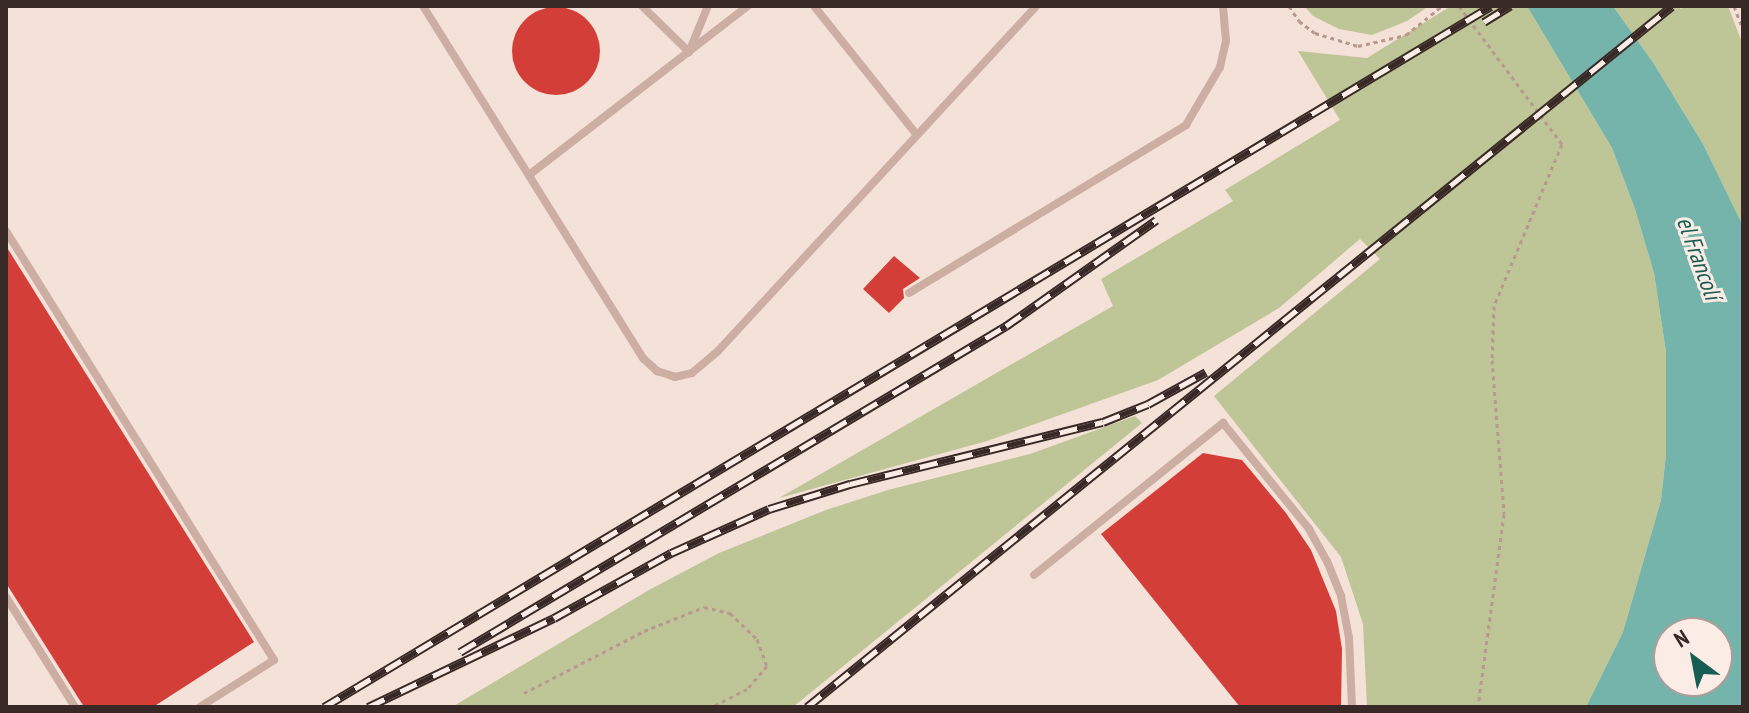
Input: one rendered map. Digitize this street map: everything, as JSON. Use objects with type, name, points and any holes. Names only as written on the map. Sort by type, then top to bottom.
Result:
[{"type":"lane","points":[[423,6],[644,359],[657,371],[675,377],[692,373],[718,351],[1036,6]]},
{"type":"lane","points":[[642,6],[689,52]]},
{"type":"lane","points":[[689,52],[708,6]]},
{"type":"lane","points":[[529,175],[748,6]]},
{"type":"lane","points":[[814,6],[917,135]]},
{"type":"lane","points":[[909,293],[1186,125],[1220,67],[1226,41],[1223,6]]},
{"type":"lane","points":[[6,231],[274,660],[200,707]]},
{"type":"lane","points":[[1034,575],[1223,423],[1309,529],[1327,561],[1341,596],[1349,638],[1352,707]]},
{"type":"lane","points":[[6,597],[75,707]]},
{"type":"path","points":[[1289,6],[1299,21],[1315,33],[1358,46],[1406,35],[1442,6]]},
{"type":"path","points":[[1459,6],[1562,144],[1494,306],[1492,360],[1504,514],[1478,707]]},
{"type":"path","points":[[1734,6],[1743,29]]},
{"type":"path","points":[[524,693],[644,631],[704,607],[730,613],[757,639],[767,666],[747,689],[712,707]]},
{"type":"green space","points":[[1304,6],[1429,6],[1407,21],[1372,35],[1339,29],[1313,16]]},
{"type":"green space","points":[[1451,6],[1527,6],[1612,148],[1654,273],[1666,352],[1666,455],[1661,500],[1623,632],[1586,707],[1367,707],[1363,624],[1341,557],[1214,396],[1380,259],[1360,239],[1279,308],[1158,380],[987,441],[779,498],[1113,306],[1101,279],[1233,201],[1225,190],[1340,120],[1298,51],[1367,58]]},
{"type":"green space","points":[[1613,6],[1678,6],[1681,9],[1685,6],[1728,6],[1743,45],[1743,226],[1703,144],[1654,64]]},
{"type":"green space","points":[[1135,416],[1142,423],[793,707],[452,707],[649,590],[719,553],[826,510],[888,490],[1030,454]]},
{"type":"water","name":"el Francolí","points":[[1527,6],[1613,6],[1654,64],[1703,144],[1743,226],[1743,707],[1586,707],[1623,632],[1661,500],[1666,455],[1666,352],[1654,273],[1612,148]]},
{"type":"building","points":[[556,7],[581,14],[593,26],[600,51],[593,76],[581,88],[556,95],[531,88],[519,76],[512,51],[519,26],[531,14]]},
{"type":"building","points":[[6,246],[254,642],[153,707],[84,707],[6,583]]},
{"type":"building","points":[[894,256],[920,278],[903,289],[904,298],[889,313],[863,289]]},
{"type":"building","points":[[1203,453],[1242,460],[1286,513],[1311,550],[1336,611],[1342,649],[1341,707],[1240,707],[1101,534]]},
{"type":"railway","points":[[324,707],[1491,6]]},
{"type":"railway","points":[[1484,22],[1510,6]]},
{"type":"railway","points":[[807,707],[1672,6]]},
{"type":"railway","points":[[460,652],[1006,326],[1156,220]]},
{"type":"railway","points":[[368,707],[554,618],[671,553],[769,509],[850,484],[1103,422],[1148,404],[1206,372]]}]
